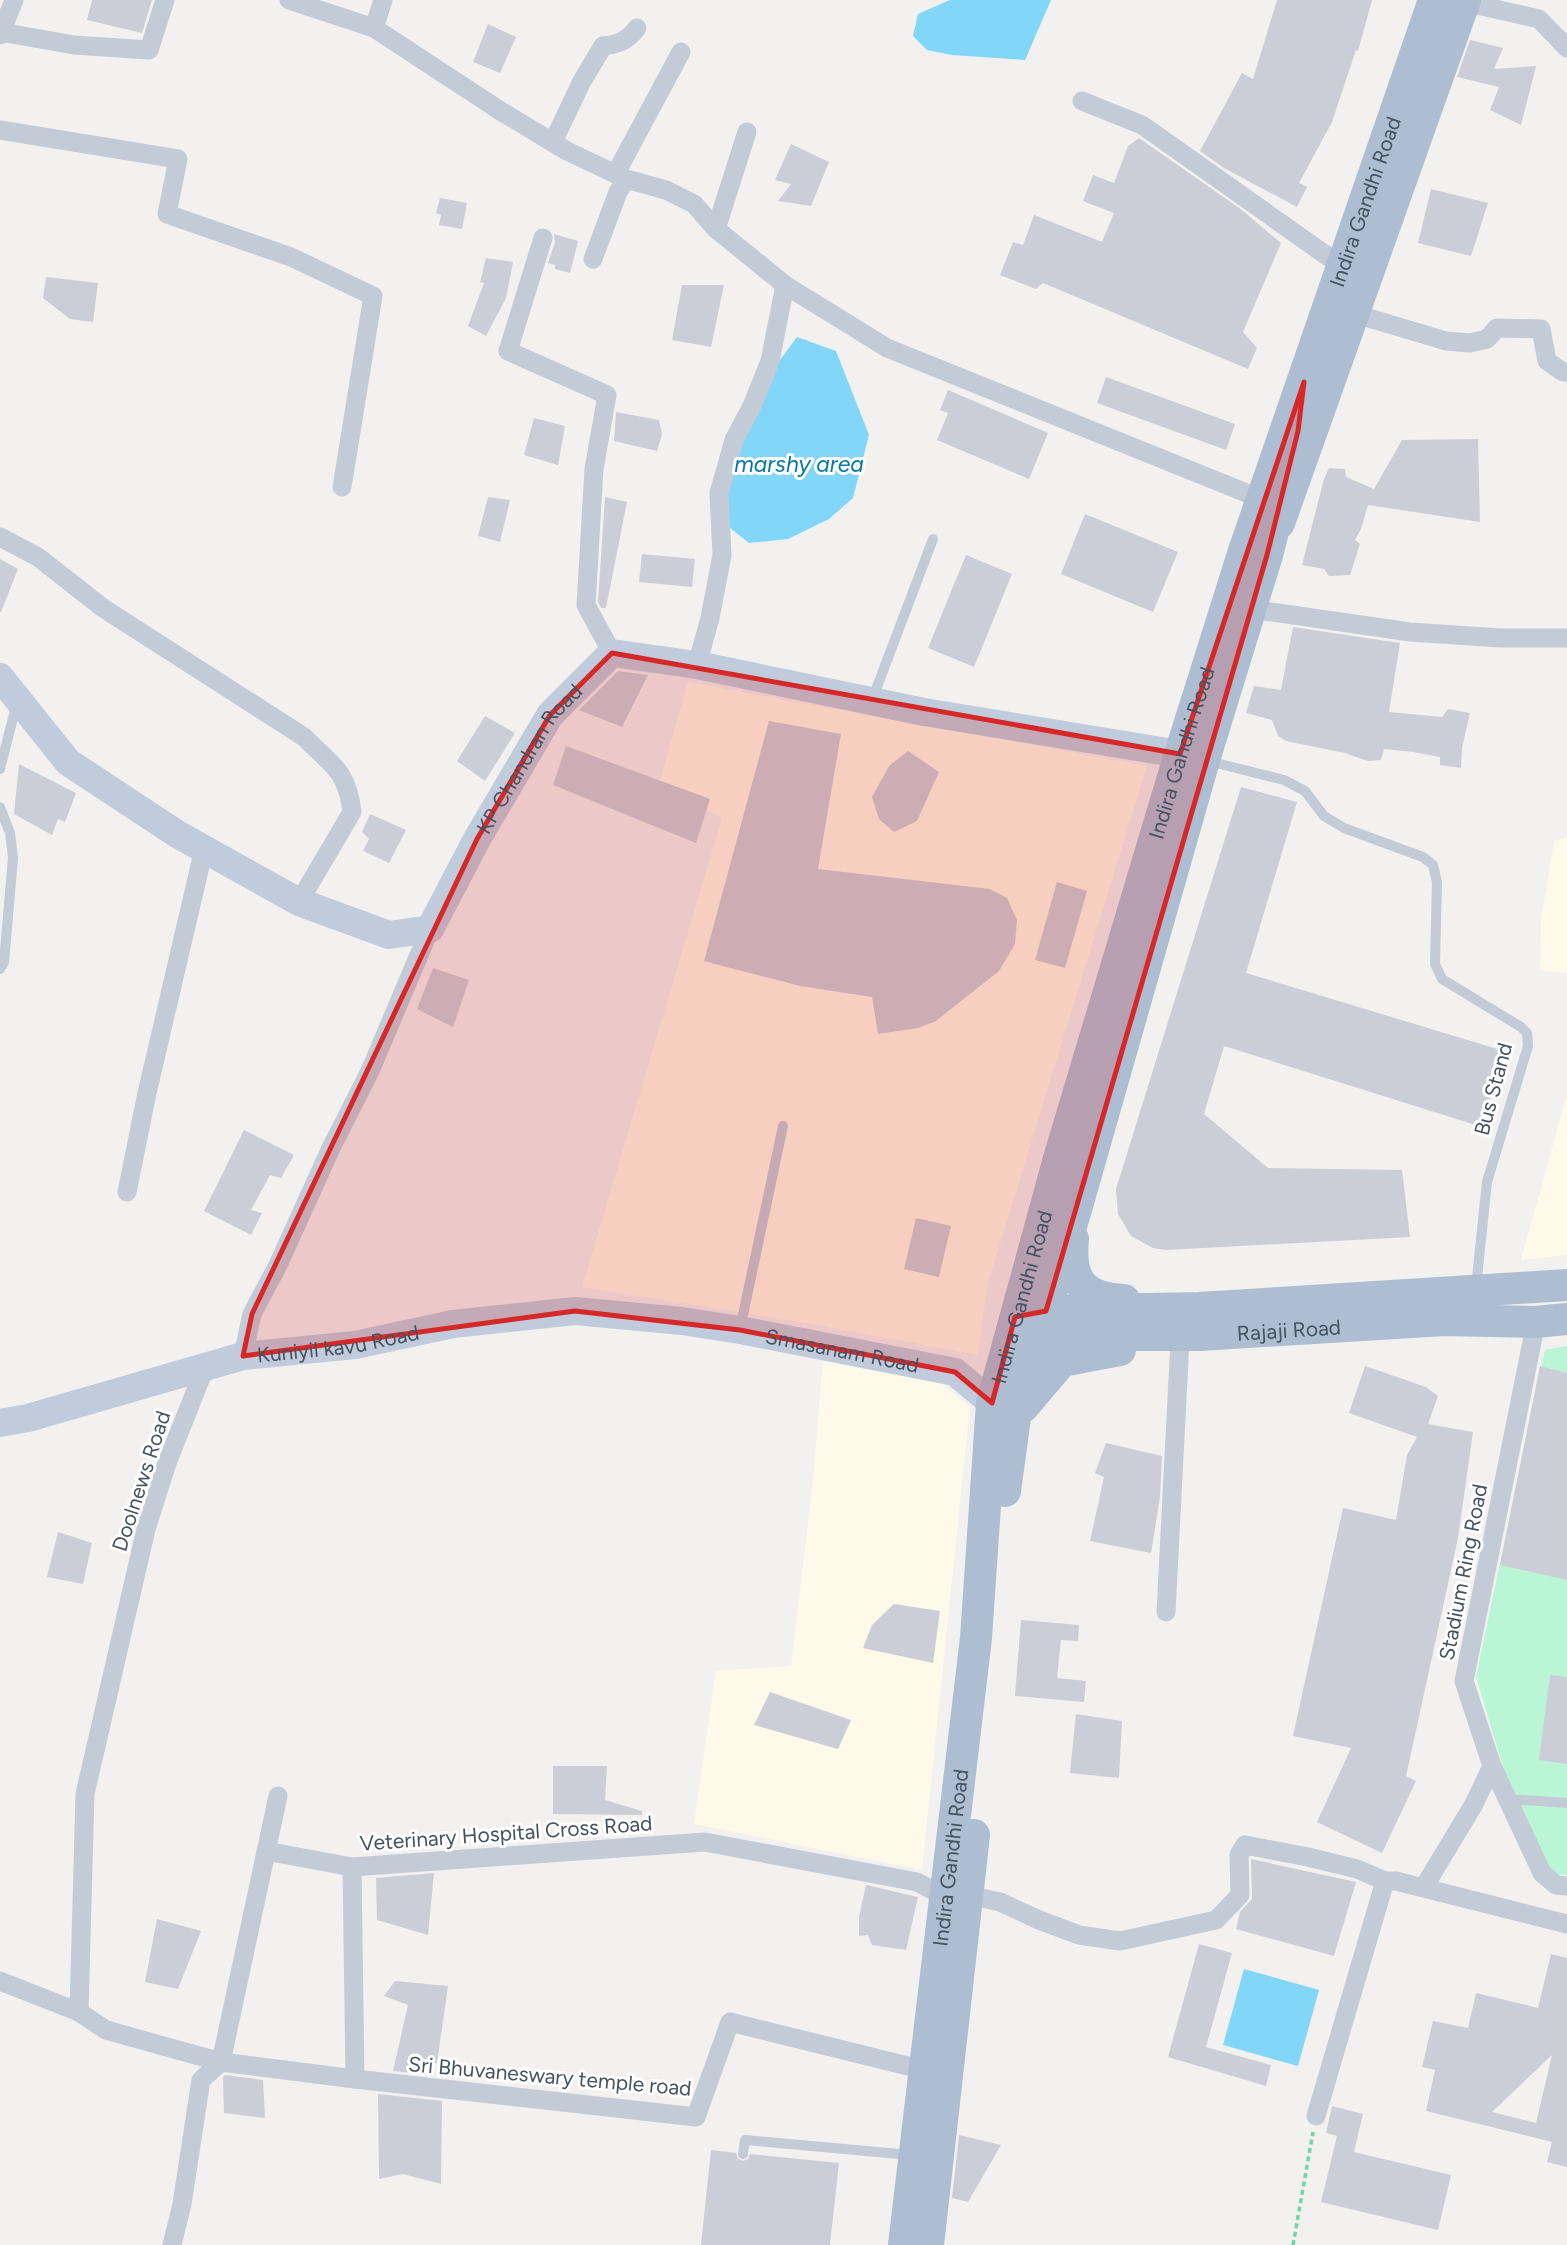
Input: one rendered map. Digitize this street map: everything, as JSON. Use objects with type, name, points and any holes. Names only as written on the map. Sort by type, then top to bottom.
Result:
[{"type":"main road","points":[[1255,555],[1249,494],[1419,0]]},
{"type":"main road","points":[[1255,555],[1352,313],[1455,1]]},
{"type":"main road","name":"Indira Gandhi Road","points":[[1033,1321],[1060,1155],[1192,757],[1255,555],[1285,427],[1304,382],[1413,61],[1455,1]]},
{"type":"main road","name":"Indira Gandhi Road","points":[[904,2245],[924,2070],[957,1896],[988,1707],[1005,1492],[1004,1410],[1033,1321],[1077,1206],[1192,757],[1251,609],[1255,555]]},
{"type":"main road","points":[[1077,1206],[1071,1260],[1085,1290],[1107,1299],[1145,1301],[1193,1328]]},
{"type":"main road","points":[[1004,1410],[1062,1361],[1193,1328],[1476,1291],[1567,1285]]},
{"type":"main road","name":"Rajaji Road","points":[[1033,1321],[1193,1328],[1444,1320],[1552,1320]]},
{"type":"main road","name":"Indira Gandhi Road","points":[[928,2245],[957,1896]]},
{"type":"street","points":[[14,0],[1,34],[74,45],[149,50],[165,0]]},
{"type":"street","points":[[289,0],[374,28],[553,142],[621,176],[666,190],[694,204],[716,229],[785,285],[887,348],[1249,494]]},
{"type":"street","points":[[374,28],[383,0]]},
{"type":"street","points":[[1455,1],[1539,19],[1567,48]]},
{"type":"street","points":[[553,142],[582,81],[603,46],[619,44],[629,38],[637,28]]},
{"type":"street","points":[[593,259],[618,192],[621,176],[681,52]]},
{"type":"street","points":[[1082,101],[1142,125],[1329,258]]},
{"type":"street","points":[[0,130],[178,159],[167,214],[291,257],[373,296],[342,487]]},
{"type":"street","points":[[716,229],[747,132]]},
{"type":"street","points":[[543,238],[508,351],[607,395],[594,469],[586,605],[612,653],[697,665],[1054,735],[1192,757]]},
{"type":"street","points":[[697,665],[710,618],[722,555],[719,493],[734,440],[752,406],[770,361],[785,285]]},
{"type":"street","points":[[1352,313],[1446,341],[1470,343],[1487,339],[1497,328],[1541,329],[1547,361],[1567,372]]},
{"type":"street","points":[[0,537],[38,557],[103,608],[304,737],[333,762],[343,779],[352,812],[299,901]]},
{"type":"street","points":[[1251,609],[1410,632],[1502,638],[1567,638]]},
{"type":"street","name":"KP Chandran Road","points":[[430,929],[477,839],[550,715],[612,653]]},
{"type":"street","points":[[0,677],[68,762],[177,834],[299,901],[389,935],[430,929]]},
{"type":"street","points":[[127,1192],[147,1093],[204,849]]},
{"type":"street","points":[[243,1356],[252,1314],[370,1071],[430,929]]},
{"type":"street","name":"Kuniyil kavu Road","points":[[0,1423],[28,1418],[243,1356],[355,1345],[453,1324],[575,1311],[682,1321]]},
{"type":"street","name":"Stadium Ring Road","points":[[1552,1320],[1464,1681],[1492,1766],[1542,1873],[1556,1885],[1567,1886]]},
{"type":"street","name":"Smasanam Road","points":[[682,1321],[955,1373],[1004,1410]]},
{"type":"street","points":[[1166,1612],[1193,1328]]},
{"type":"street","name":"Doolnews Road","points":[[79,2012],[85,1794],[146,1529],[167,1463],[206,1365]]},
{"type":"street","points":[[1424,1888],[1474,1804],[1492,1766]]},
{"type":"street","points":[[172,2245],[182,2204],[201,2080],[221,2062],[278,1796]]},
{"type":"street","name":"Veterinary Hospital Cross Road","points":[[355,2080],[352,1867],[705,1842],[917,1882],[957,1896],[1000,1902],[1079,1935],[1120,1941],[1216,1920],[1240,1895],[1239,1855],[1245,1846],[1357,1869],[1385,1881]]},
{"type":"street","points":[[266,1851],[352,1867]]},
{"type":"street","points":[[1316,2116],[1385,1881],[1396,1881],[1567,1924]]},
{"type":"street","points":[[0,1981],[79,2012],[106,2030],[221,2062],[355,2080]]},
{"type":"street","name":"Sri Bhuvaneswary temple road","points":[[355,2080],[696,2117],[730,2022],[924,2070]]},
{"type":"lane","points":[[872,700],[933,539]]},
{"type":"lane","points":[[0,769],[18,699]]},
{"type":"lane","name":"Bus Stand","points":[[1192,757],[1284,780],[1305,791],[1324,816],[1344,828],[1423,857],[1433,865],[1437,882],[1435,964],[1442,979],[1527,1033],[1528,1046],[1487,1182],[1476,1291]]},
{"type":"lane","points":[[0,807],[10,833],[13,858],[4,961],[0,969]]},
{"type":"lane","points":[[740,1330],[783,1126]]},
{"type":"lane","points":[[1508,1799],[1567,1804]]},
{"type":"lane","points":[[743,2154],[745,2140],[914,2156]]},
{"type":"path","points":[[1293,2245],[1316,2116]]},
{"type":"highlighted area","points":[[1304,382],[1298,431],[1267,555],[1046,1311],[1015,1317],[992,1403],[955,1372],[740,1330],[575,1311],[243,1356],[252,1314],[477,839],[550,715],[612,653],[1180,754]]},
{"type":"shaded area","points":[[688,682],[1147,766],[988,1283],[978,1355],[812,1324],[582,1287],[722,818],[659,784]]},
{"type":"shaded area","points":[[1567,837],[1567,973],[1540,971],[1541,920],[1554,841]]},
{"type":"shaded area","points":[[1567,1094],[1567,1255],[1521,1260]]},
{"type":"shaded area","points":[[823,1357],[933,1377],[970,1406],[922,1870],[694,1824],[716,1671],[791,1666],[813,1481]]},
{"type":"green space","points":[[1567,1346],[1567,1875],[1551,1874],[1504,1770],[1476,1677],[1545,1350]]},
{"type":"water","points":[[950,0],[1051,0],[1025,60],[952,55],[927,50],[913,36],[918,14]]},
{"type":"water","name":"marshy area","points":[[797,337],[836,351],[869,435],[853,498],[829,519],[788,539],[749,543],[730,528],[727,496],[736,459],[774,368]]},
{"type":"water","points":[[1244,1969],[1319,1990],[1298,2066],[1223,2045]]},
{"type":"building","points":[[92,0],[152,0],[142,33],[87,20]]},
{"type":"building","points":[[1277,0],[1372,0],[1358,51],[1356,50],[1332,122],[1299,183],[1307,187],[1297,207],[1224,168],[1200,151],[1242,73],[1253,79]]},
{"type":"building","points":[[488,24],[516,37],[500,73],[473,62]]},
{"type":"building","points":[[1470,40],[1503,48],[1494,69],[1536,66],[1521,125],[1490,110],[1499,87],[1457,77]]},
{"type":"building","points":[[1139,138],[1242,210],[1281,243],[1243,332],[1257,348],[1248,369],[1043,283],[1036,289],[1000,275],[1013,242],[1023,245],[1034,215],[1102,242],[1114,213],[1083,201],[1093,175],[1114,183],[1128,146]]},
{"type":"building","points":[[791,144],[829,162],[811,206],[778,201],[791,184],[775,180]]},
{"type":"building","points":[[1431,189],[1488,203],[1471,256],[1418,243]]},
{"type":"building","points":[[440,198],[467,203],[462,229],[439,225],[441,215],[436,213]]},
{"type":"building","points":[[554,234],[578,241],[570,273],[555,269],[555,265],[548,263],[555,242]]},
{"type":"building","points":[[486,258],[513,262],[506,298],[486,336],[468,326],[484,283],[480,282]]},
{"type":"building","points":[[46,277],[98,283],[93,322],[70,319],[43,298]]},
{"type":"building","points":[[682,285],[724,285],[711,347],[672,340]]},
{"type":"building","points":[[1106,377],[1235,424],[1226,450],[1097,403]]},
{"type":"building","points":[[948,390],[1048,433],[1029,479],[937,440],[948,413],[940,410]]},
{"type":"building","points":[[616,412],[659,420],[662,434],[657,451],[614,441]]},
{"type":"building","points":[[534,418],[565,426],[558,465],[524,455]]},
{"type":"building","points":[[1478,439],[1480,522],[1368,505],[1355,540],[1360,544],[1350,575],[1329,576],[1324,569],[1302,565],[1329,468],[1345,469],[1346,477],[1374,489],[1402,440]]},
{"type":"building","points":[[488,497],[510,500],[500,542],[478,536]]},
{"type":"building","points":[[605,497],[627,502],[606,608],[601,608],[598,602]]},
{"type":"building","points":[[1085,514],[1178,552],[1153,612],[1061,574]]},
{"type":"building","points":[[642,554],[695,559],[692,587],[639,582]]},
{"type":"building","points":[[966,555],[1012,574],[974,667],[928,648]]},
{"type":"building","points":[[0,559],[18,569],[1,612],[0,612]]},
{"type":"building","points":[[1293,627],[1400,643],[1389,712],[1442,717],[1448,709],[1470,713],[1462,748],[1461,768],[1440,765],[1440,757],[1413,752],[1384,749],[1381,760],[1368,761],[1345,753],[1286,741],[1278,736],[1272,720],[1246,713],[1254,686],[1281,690]]},
{"type":"building","points":[[618,671],[648,675],[622,727],[579,710]]},
{"type":"building","points":[[485,716],[515,733],[485,781],[457,761]]},
{"type":"building","points":[[769,721],[841,734],[818,869],[990,889],[1007,898],[1017,920],[1015,944],[999,971],[936,1021],[918,1028],[878,1034],[872,997],[800,986],[704,961]]},
{"type":"building","points":[[566,746],[710,799],[696,843],[553,785]]},
{"type":"building","points":[[908,751],[939,772],[917,821],[894,832],[879,819],[872,797],[889,766]]},
{"type":"building","points":[[19,764],[76,793],[65,822],[58,819],[52,835],[14,814]]},
{"type":"building","points":[[1241,787],[1297,802],[1246,973],[1504,1051],[1482,1127],[1224,1046],[1204,1114],[1268,1168],[1402,1170],[1410,1237],[1166,1250],[1153,1248],[1131,1236],[1118,1214],[1116,1189]]},
{"type":"building","points":[[370,814],[406,830],[389,863],[363,851],[369,839],[362,832]]},
{"type":"building","points":[[1057,882],[1087,891],[1065,968],[1035,960]]},
{"type":"building","points":[[433,968],[469,980],[453,1027],[417,1009]]},
{"type":"building","points":[[244,1130],[294,1155],[281,1178],[270,1175],[251,1210],[262,1213],[251,1235],[204,1211]]},
{"type":"building","points":[[916,1218],[951,1226],[939,1277],[904,1269]]},
{"type":"building","points":[[1365,1366],[1426,1387],[1438,1396],[1428,1424],[1473,1432],[1458,1538],[1406,1776],[1416,1781],[1382,1853],[1317,1822],[1351,1748],[1293,1736],[1343,1508],[1396,1520],[1407,1455],[1417,1437],[1349,1413]]},
{"type":"building","points":[[1540,1366],[1567,1373],[1567,1580],[1500,1565]]},
{"type":"building","points":[[1106,1443],[1162,1456],[1160,1497],[1151,1553],[1090,1541],[1104,1477],[1095,1473]]},
{"type":"building","points":[[58,1532],[92,1543],[83,1584],[47,1577]]},
{"type":"building","points":[[894,1604],[940,1611],[933,1663],[863,1648],[872,1625]]},
{"type":"building","points":[[1021,1620],[1079,1625],[1078,1641],[1061,1640],[1057,1678],[1086,1681],[1084,1702],[1015,1696]]},
{"type":"building","points":[[1550,1675],[1567,1677],[1567,1764],[1539,1760]]},
{"type":"building","points":[[770,1692],[851,1720],[838,1749],[754,1725]]},
{"type":"building","points":[[1076,1714],[1122,1721],[1119,1778],[1070,1773]]},
{"type":"building","points":[[553,1766],[607,1766],[605,1800],[642,1811],[642,1815],[553,1814]]},
{"type":"building","points":[[1251,1859],[1356,1882],[1334,1956],[1236,1929],[1240,1912],[1252,1899]]},
{"type":"building","points":[[434,1873],[428,1935],[377,1920],[376,1878]]},
{"type":"building","points":[[866,1885],[918,1897],[906,1950],[872,1945],[868,1935],[859,1936],[859,1917]]},
{"type":"building","points":[[157,1919],[201,1931],[178,1989],[145,1982]]},
{"type":"building","points":[[1199,1944],[1232,1953],[1206,2047],[1271,2065],[1266,2086],[1168,2057]]},
{"type":"building","points":[[1551,1954],[1567,1958],[1567,2167],[1547,2162],[1552,2142],[1426,2111],[1435,2070],[1422,2067],[1433,2021],[1468,2028],[1476,1993],[1538,2008]],"holes":[[[1552,2055],[1536,2123],[1492,2112]]]},
{"type":"building","points":[[395,1981],[448,1986],[437,2063],[425,2064],[423,2074],[393,2071],[408,2005],[384,1996]]},
{"type":"building","points":[[225,2075],[263,2080],[265,2118],[224,2113]]},
{"type":"building","points":[[378,2094],[442,2101],[441,2184],[403,2174],[379,2179]]},
{"type":"building","points":[[1332,2106],[1363,2114],[1354,2152],[1451,2175],[1438,2230],[1321,2202],[1337,2136],[1326,2133]]},
{"type":"building","points":[[959,2135],[1001,2145],[968,2202],[952,2198]]},
{"type":"building","points":[[711,2150],[736,2153],[738,2159],[743,2161],[748,2159],[750,2154],[839,2163],[830,2245],[701,2245]]}]
